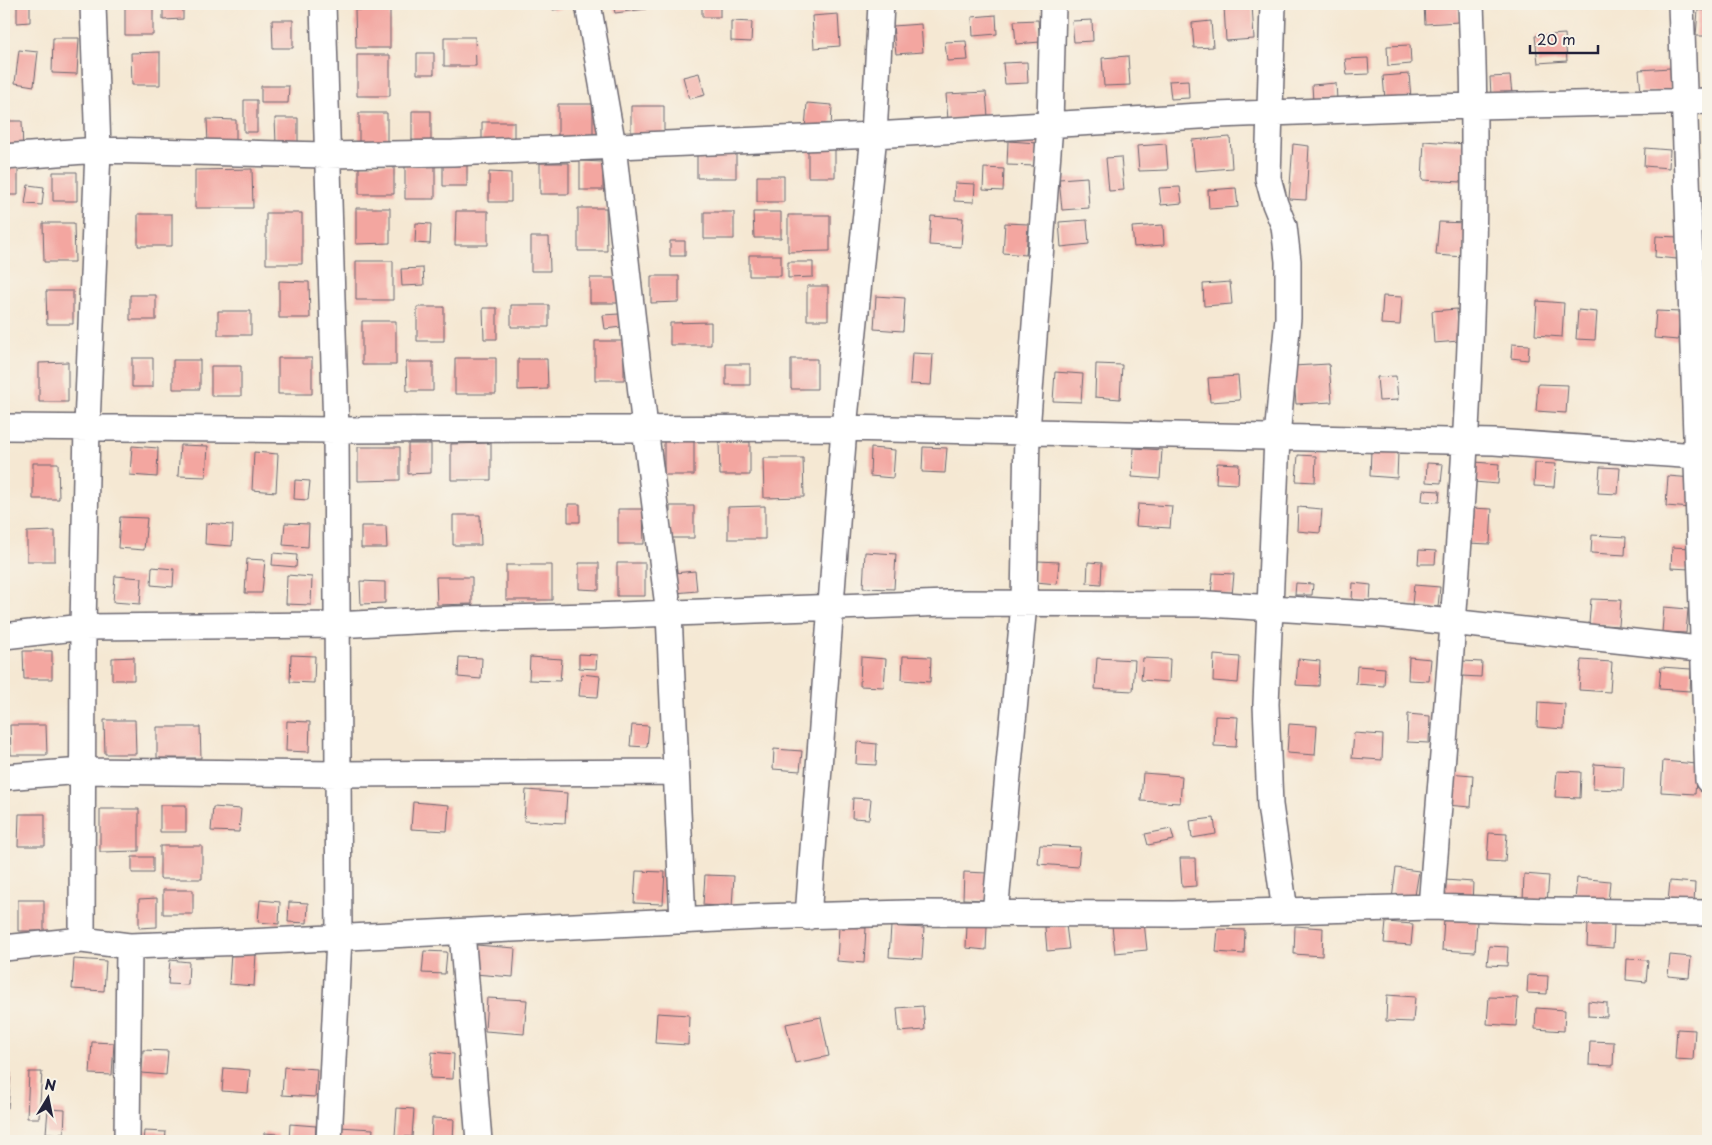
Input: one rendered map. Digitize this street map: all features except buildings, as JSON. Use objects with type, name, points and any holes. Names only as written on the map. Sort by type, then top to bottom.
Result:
[{"type":"street","points":[[82,940],[83,627],[87,426],[98,150],[93,4]]},
{"type":"street","points":[[323,4],[326,155],[336,430],[335,625],[339,938],[328,1141]]},
{"type":"street","points":[[588,4],[613,146],[645,428],[669,614],[683,921]]},
{"type":"street","points":[[808,917],[844,428],[874,135],[881,4]]},
{"type":"street","points":[[995,914],[1024,604],[1027,431],[1050,125],[1053,4]]},
{"type":"street","points":[[1273,4],[1268,178],[1275,204],[1284,226],[1288,261],[1288,318],[1277,437],[1266,704],[1270,805],[1285,911]]},
{"type":"street","points":[[1430,907],[1453,622],[1465,441],[1475,221],[1475,106],[1471,4]]},
{"type":"street","points":[[1681,4],[1697,101],[1702,424],[1697,456],[1706,649],[1708,780]]},
{"type":"street","points":[[4,157],[98,150],[326,155],[453,153],[874,135],[1270,113],[1697,101]]},
{"type":"street","points":[[4,427],[87,426],[336,430],[844,428],[1027,431],[1465,441],[1697,456]]},
{"type":"street","points":[[4,636],[83,627],[335,625],[454,619],[669,614],[947,603],[1208,604],[1386,615],[1706,649]]},
{"type":"street","points":[[4,777],[82,771],[337,774],[676,772]]},
{"type":"street","points":[[4,948],[82,940],[129,946],[683,921],[908,913],[1285,911],[1430,907],[1708,913]]},
{"type":"street","points":[[462,932],[480,1141]]},
{"type":"street","points":[[127,1141],[129,946]]}]
